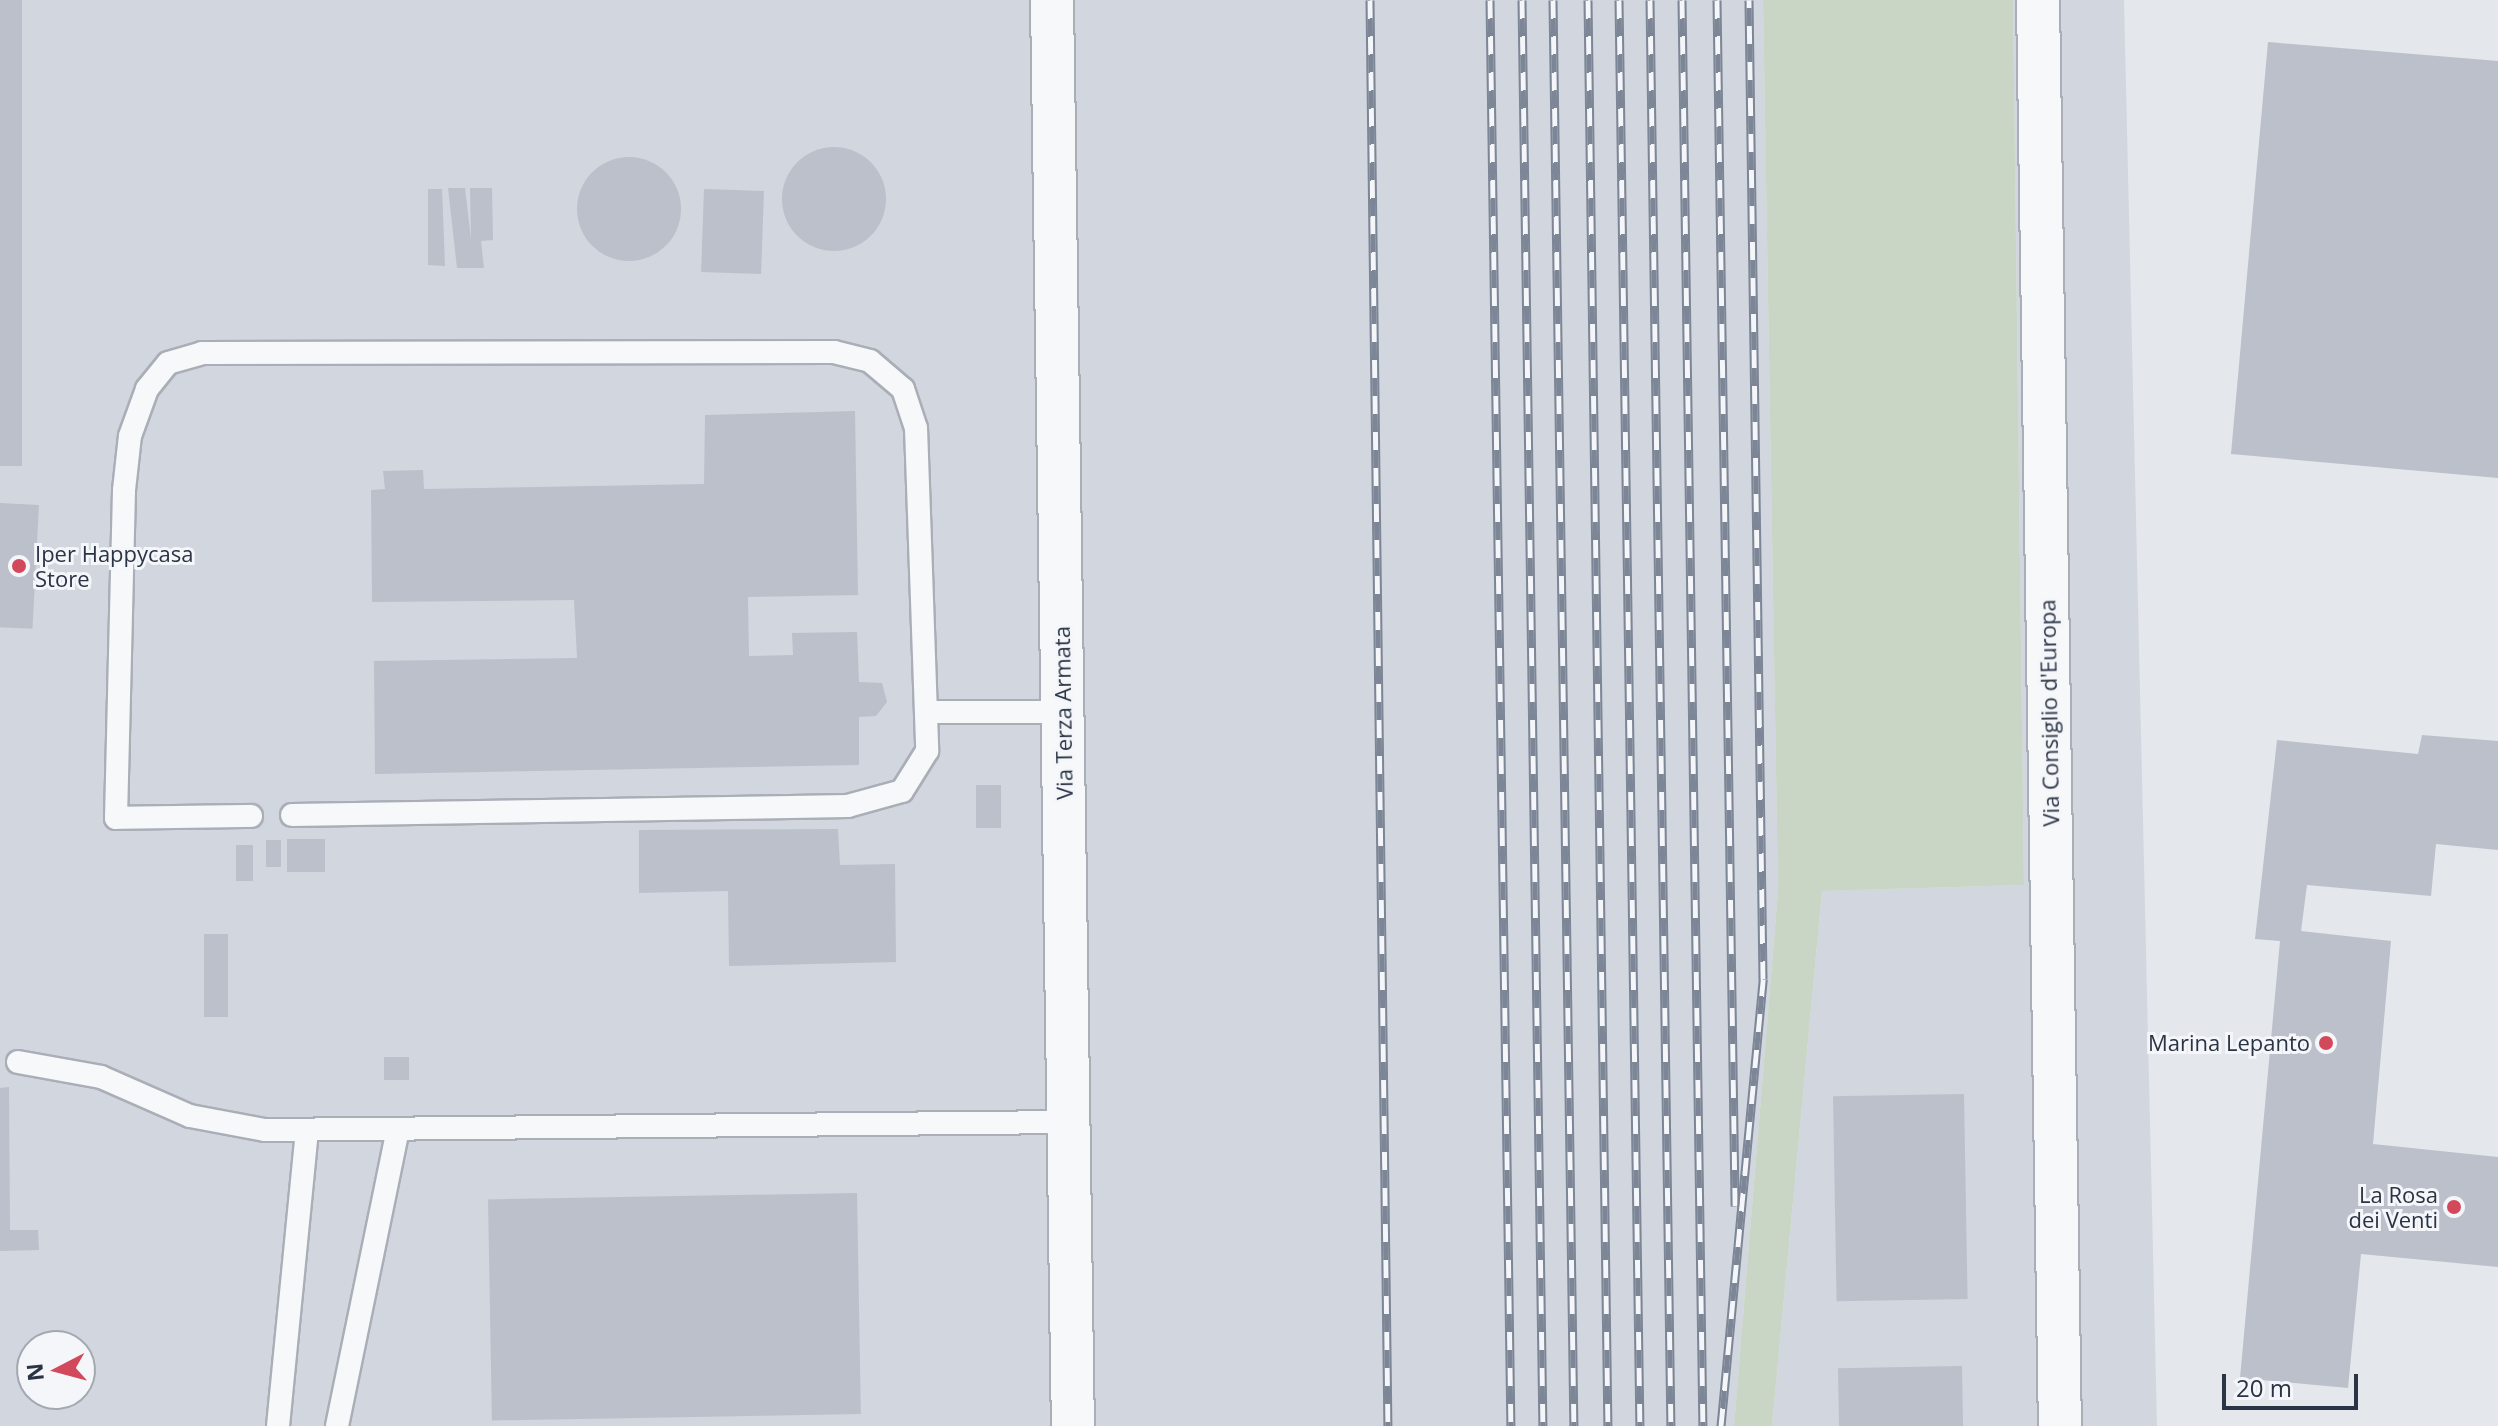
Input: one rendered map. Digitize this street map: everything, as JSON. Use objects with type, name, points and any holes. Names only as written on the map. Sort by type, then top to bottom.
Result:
[{"type":"street","name":"Via Terza Armata","points":[[1052,0],[1073,1426]]},
{"type":"street","name":"Via Consiglio d'Europa","points":[[2038,0],[2060,1426]]},
{"type":"lane","points":[[251,816],[116,818],[130,436],[147,389],[168,363],[202,353],[834,352],[870,361],[903,389],[916,428],[927,751],[902,791],[848,806],[292,815]]},
{"type":"lane","points":[[926,712],[1063,712]]},
{"type":"lane","points":[[18,1062],[101,1077],[190,1116],[307,1130],[1069,1122]]},
{"type":"lane","points":[[337,1426],[398,1129]]},
{"type":"lane","points":[[278,1426],[307,1130]]},
{"type":"shaded area","points":[[0,0],[1763,0],[1778,891],[1734,1426],[0,1426]]},
{"type":"shaded area","points":[[2013,0],[2124,0],[2157,1426],[1772,1426],[1822,891],[2024,885]]},
{"type":"green space","points":[[1763,0],[2013,0],[2024,885],[1822,891],[1772,1426],[1734,1426],[1778,891]]},
{"type":"building","points":[[0,0],[22,0],[22,466],[0,466]]},
{"type":"building","points":[[2268,42],[2498,61],[2498,478],[2231,454]]},
{"type":"building","points":[[834,147],[854,151],[871,162],[882,179],[886,199],[882,219],[871,236],[854,247],[834,251],[814,247],[797,236],[786,219],[782,199],[786,179],[797,162],[814,151]]},
{"type":"building","points":[[629,157],[649,161],[666,172],[677,189],[681,209],[677,229],[666,246],[649,257],[629,261],[609,257],[592,246],[581,229],[577,209],[581,189],[592,172],[609,161]]},
{"type":"building","points":[[448,188],[465,188],[471,239],[470,188],[492,188],[493,240],[481,241],[484,268],[457,268]]},
{"type":"building","points":[[428,189],[442,189],[445,266],[428,265]]},
{"type":"building","points":[[704,189],[764,191],[761,274],[701,272]]},
{"type":"building","points":[[855,411],[858,595],[748,597],[749,656],[793,655],[792,633],[857,632],[859,682],[882,683],[887,702],[876,716],[859,717],[859,765],[375,774],[374,661],[577,658],[574,600],[372,602],[371,490],[385,489],[383,471],[423,470],[424,489],[704,484],[705,415]]},
{"type":"building","name":"Iper Happycasa Store","points":[[0,503],[39,505],[32,629],[0,627]]},
{"type":"building","name":"Marina Lepanto","points":[[2422,735],[2498,741],[2498,850],[2436,844],[2431,896],[2307,885],[2301,931],[2391,941],[2373,1144],[2498,1157],[2498,1267],[2361,1254],[2348,1388],[2240,1378],[2280,941],[2255,939],[2277,740],[2418,754]]},
{"type":"building","points":[[976,785],[1001,785],[1001,828],[976,828]]},
{"type":"building","points":[[838,829],[840,865],[895,864],[896,962],[729,966],[728,891],[639,893],[639,830]]},
{"type":"building","points":[[287,839],[325,839],[325,872],[287,872]]},
{"type":"building","points":[[266,840],[281,840],[281,867],[266,867]]},
{"type":"building","points":[[236,845],[253,845],[253,881],[236,881]]},
{"type":"building","points":[[204,934],[228,934],[228,1017],[204,1017]]},
{"type":"building","points":[[384,1057],[409,1057],[409,1080],[384,1080]]},
{"type":"building","points":[[9,1087],[10,1230],[38,1230],[39,1250],[0,1251],[0,1088]]},
{"type":"building","points":[[1964,1094],[1968,1299],[1837,1301],[1833,1096]]},
{"type":"building","points":[[857,1193],[861,1414],[492,1420],[488,1199]]},
{"type":"building","points":[[1962,1366],[1963,1426],[1839,1426],[1838,1368]]},
{"type":"railway","points":[[1370,0],[1388,1426]]},
{"type":"railway","points":[[1490,0],[1511,1426]]},
{"type":"railway","points":[[1522,0],[1543,1426]]},
{"type":"railway","points":[[1553,0],[1574,1426]]},
{"type":"railway","points":[[1588,0],[1608,1426]]},
{"type":"railway","points":[[1619,0],[1640,1426]]},
{"type":"railway","points":[[1650,0],[1671,1426]]},
{"type":"railway","points":[[1682,0],[1703,1426]]},
{"type":"railway","points":[[1717,0],[1735,1206]]},
{"type":"railway","points":[[1721,1426],[1763,979],[1749,0]]},
{"type":"place","name":"Iper Happycasa Store","points":[[19,566]]},
{"type":"place","name":"Marina Lepanto","points":[[2326,1043]]},
{"type":"place","name":"La Rosa dei Venti","points":[[2454,1207]]}]
